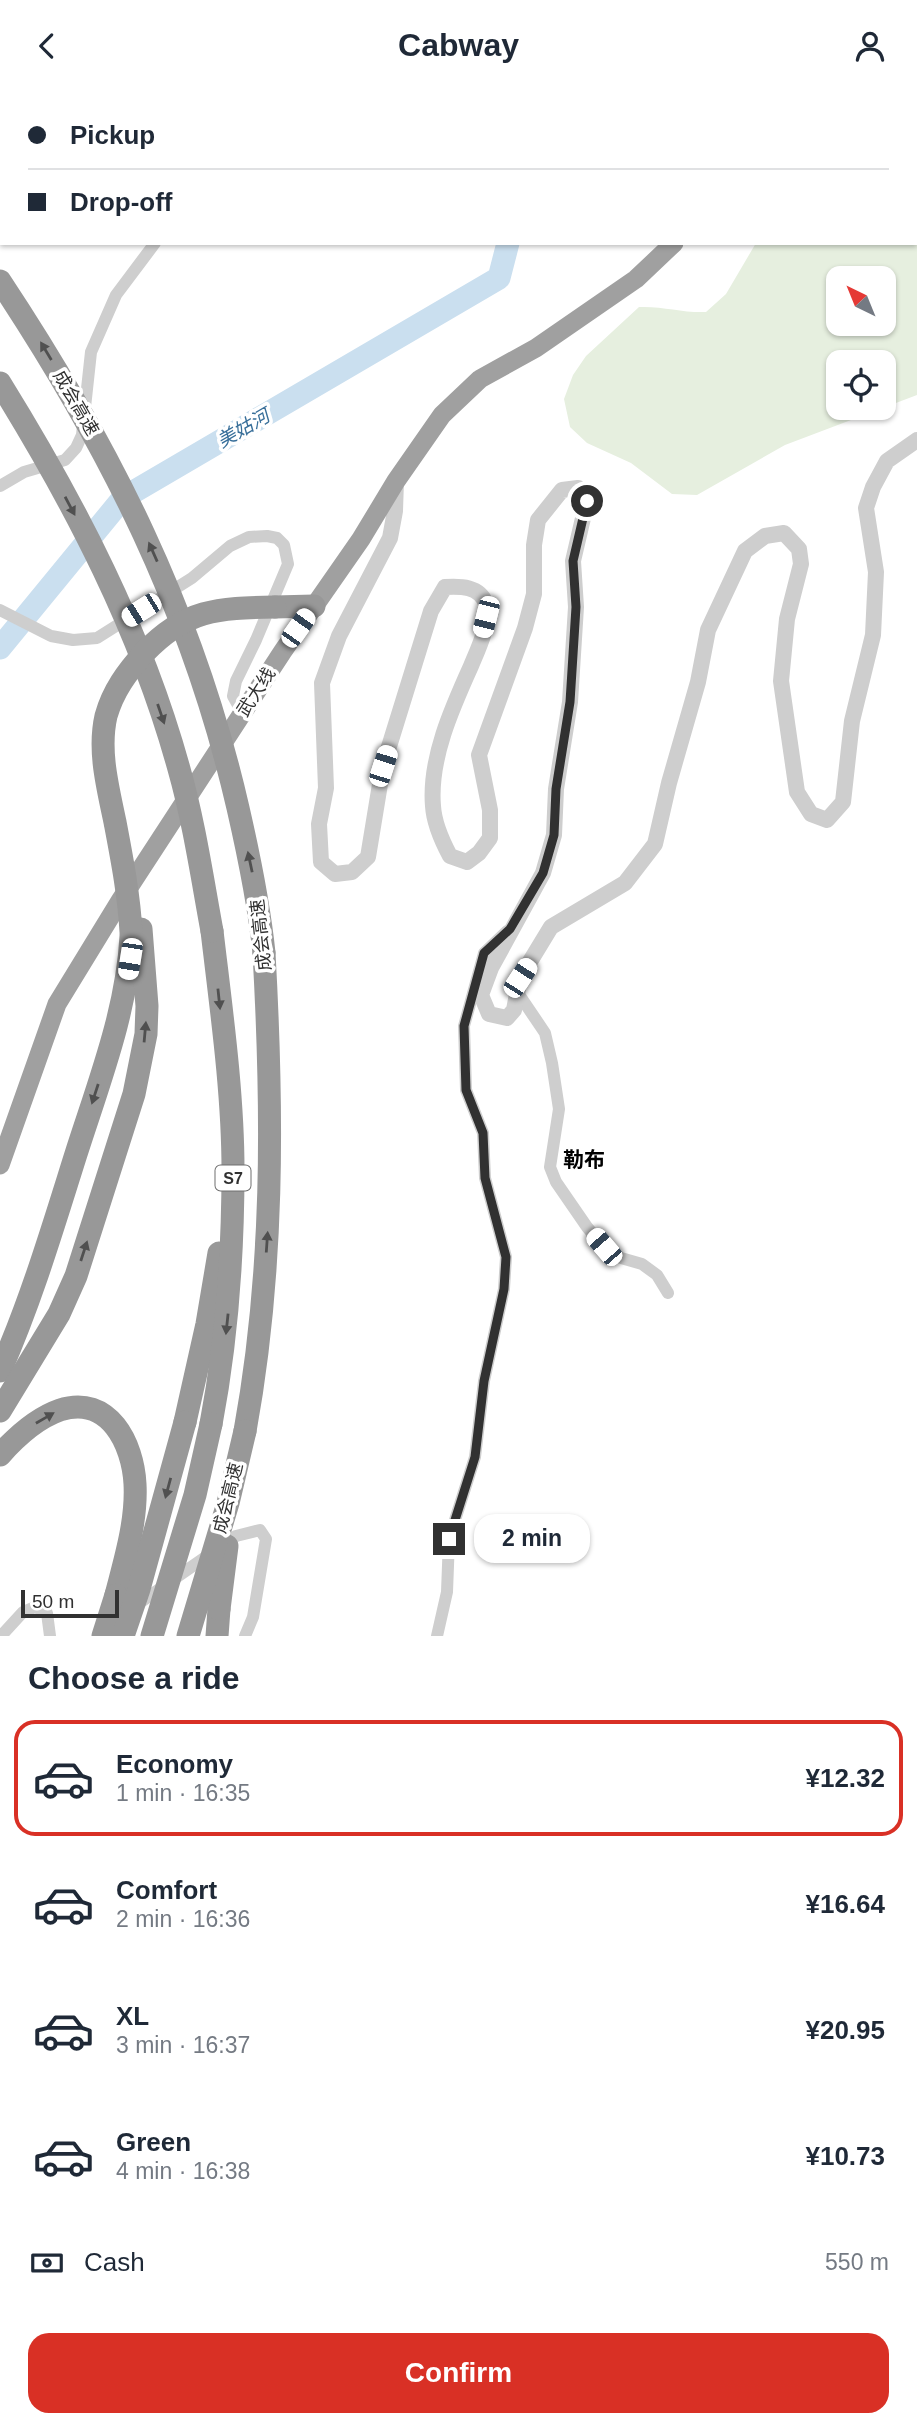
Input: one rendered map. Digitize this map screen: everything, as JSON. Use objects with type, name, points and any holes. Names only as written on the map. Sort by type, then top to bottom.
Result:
[{"type":"highway","name":"武大线","points":[[0,1164],[57,1004],[120,901],[244,710],[442,415],[480,379],[536,348],[636,279],[672,245]]},
{"type":"highway","name":"成会高速","points":[[0,281],[93,431],[132,507],[180,617],[202,676],[228,768],[256,889],[264,953],[270,1049],[268,1229],[260,1341],[228,1503],[188,1636]]},
{"type":"highway","name":"成会高速","points":[[0,383],[61,488],[130,627],[179,768],[212,931],[233,1167],[229,1305],[211,1424],[195,1495],[152,1636]]},
{"type":"highway","points":[[0,1411],[59,1314],[76,1276],[140,1071],[147,1006],[136,931],[107,781],[103,748],[106,717],[121,682],[135,663],[164,634],[194,616],[217,610],[314,606]]},
{"type":"highway","points":[[0,1371],[25,1308],[112,1039],[125,992],[136,931]]},
{"type":"highway","points":[[123,1636],[143,1577],[185,1422],[207,1324],[226,1192],[228,1093]]},
{"type":"highway","points":[[0,1455],[28,1428],[59,1411],[77,1408],[101,1414],[115,1425],[124,1439],[135,1483],[131,1531],[116,1595],[102,1636]]},
{"type":"highway","points":[[217,1636],[242,1441]]},
{"type":"street","points":[[0,487],[23,472],[65,460],[76,448],[82,435],[91,352],[116,295],[154,245]]},
{"type":"street","points":[[396,481],[395,511],[390,538],[339,636],[322,683],[326,788],[319,824],[319,849],[321,862],[335,874],[352,872],[368,857],[383,766],[431,611],[445,587],[464,586],[475,591],[486,603],[486,617],[479,646],[443,736],[437,759],[433,806],[441,839],[450,856],[467,862],[479,853],[490,838],[491,810],[479,755],[525,628],[534,594],[534,545],[538,520],[562,490],[578,488],[587,501],[573,561],[576,607],[570,702],[556,789],[554,835],[543,873],[510,929],[481,995],[489,1014],[507,1018],[514,1010],[520,978],[551,927],[625,883],[655,844],[669,783],[698,682],[708,630],[745,551],[765,536],[784,533],[799,549],[801,564],[787,619],[781,681],[797,792],[811,814],[827,820],[843,802],[852,721],[873,635],[876,572],[866,508],[873,487],[887,461],[917,440]]},
{"type":"street","points":[[0,610],[51,636],[73,640],[97,638],[192,577],[230,546],[249,537],[277,538],[284,545],[288,564],[236,681],[233,696],[244,710]]},
{"type":"street","points":[[437,1636],[447,1592],[449,1539],[475,1457],[484,1381],[504,1289],[506,1257],[485,1178],[483,1133],[466,1090],[464,1026],[484,953],[510,929]]},
{"type":"street","points":[[518,993],[545,1033],[552,1063],[559,1109],[550,1167],[556,1182],[604,1247],[621,1258],[642,1264],[657,1275],[668,1293]]},
{"type":"street","points":[[102,1636],[121,1616],[236,1536],[260,1530],[266,1539],[253,1617],[245,1636]]},
{"type":"street","points":[[1,1636],[23,1612],[35,1607],[47,1613],[50,1636]]},
{"type":"green space","points":[[755,245],[917,245],[917,395],[896,403],[896,350],[826,350],[826,420],[851,420],[785,445],[697,495],[672,494],[631,463],[587,443],[570,427],[564,399],[573,375],[586,356],[639,307],[706,312],[726,294]]},
{"type":"waterway","name":"美姑河","points":[[0,648],[123,498],[499,278],[507,245]]},
{"type":"district","name":"勒布","points":[[584,1160]]},
{"type":"route","points":[[449,1539],[475,1457],[484,1381],[504,1289],[506,1257],[485,1178],[483,1133],[466,1090],[464,1026],[484,953],[510,929],[543,873],[554,835],[556,789],[570,702],[576,607],[573,561],[587,501]]}]
